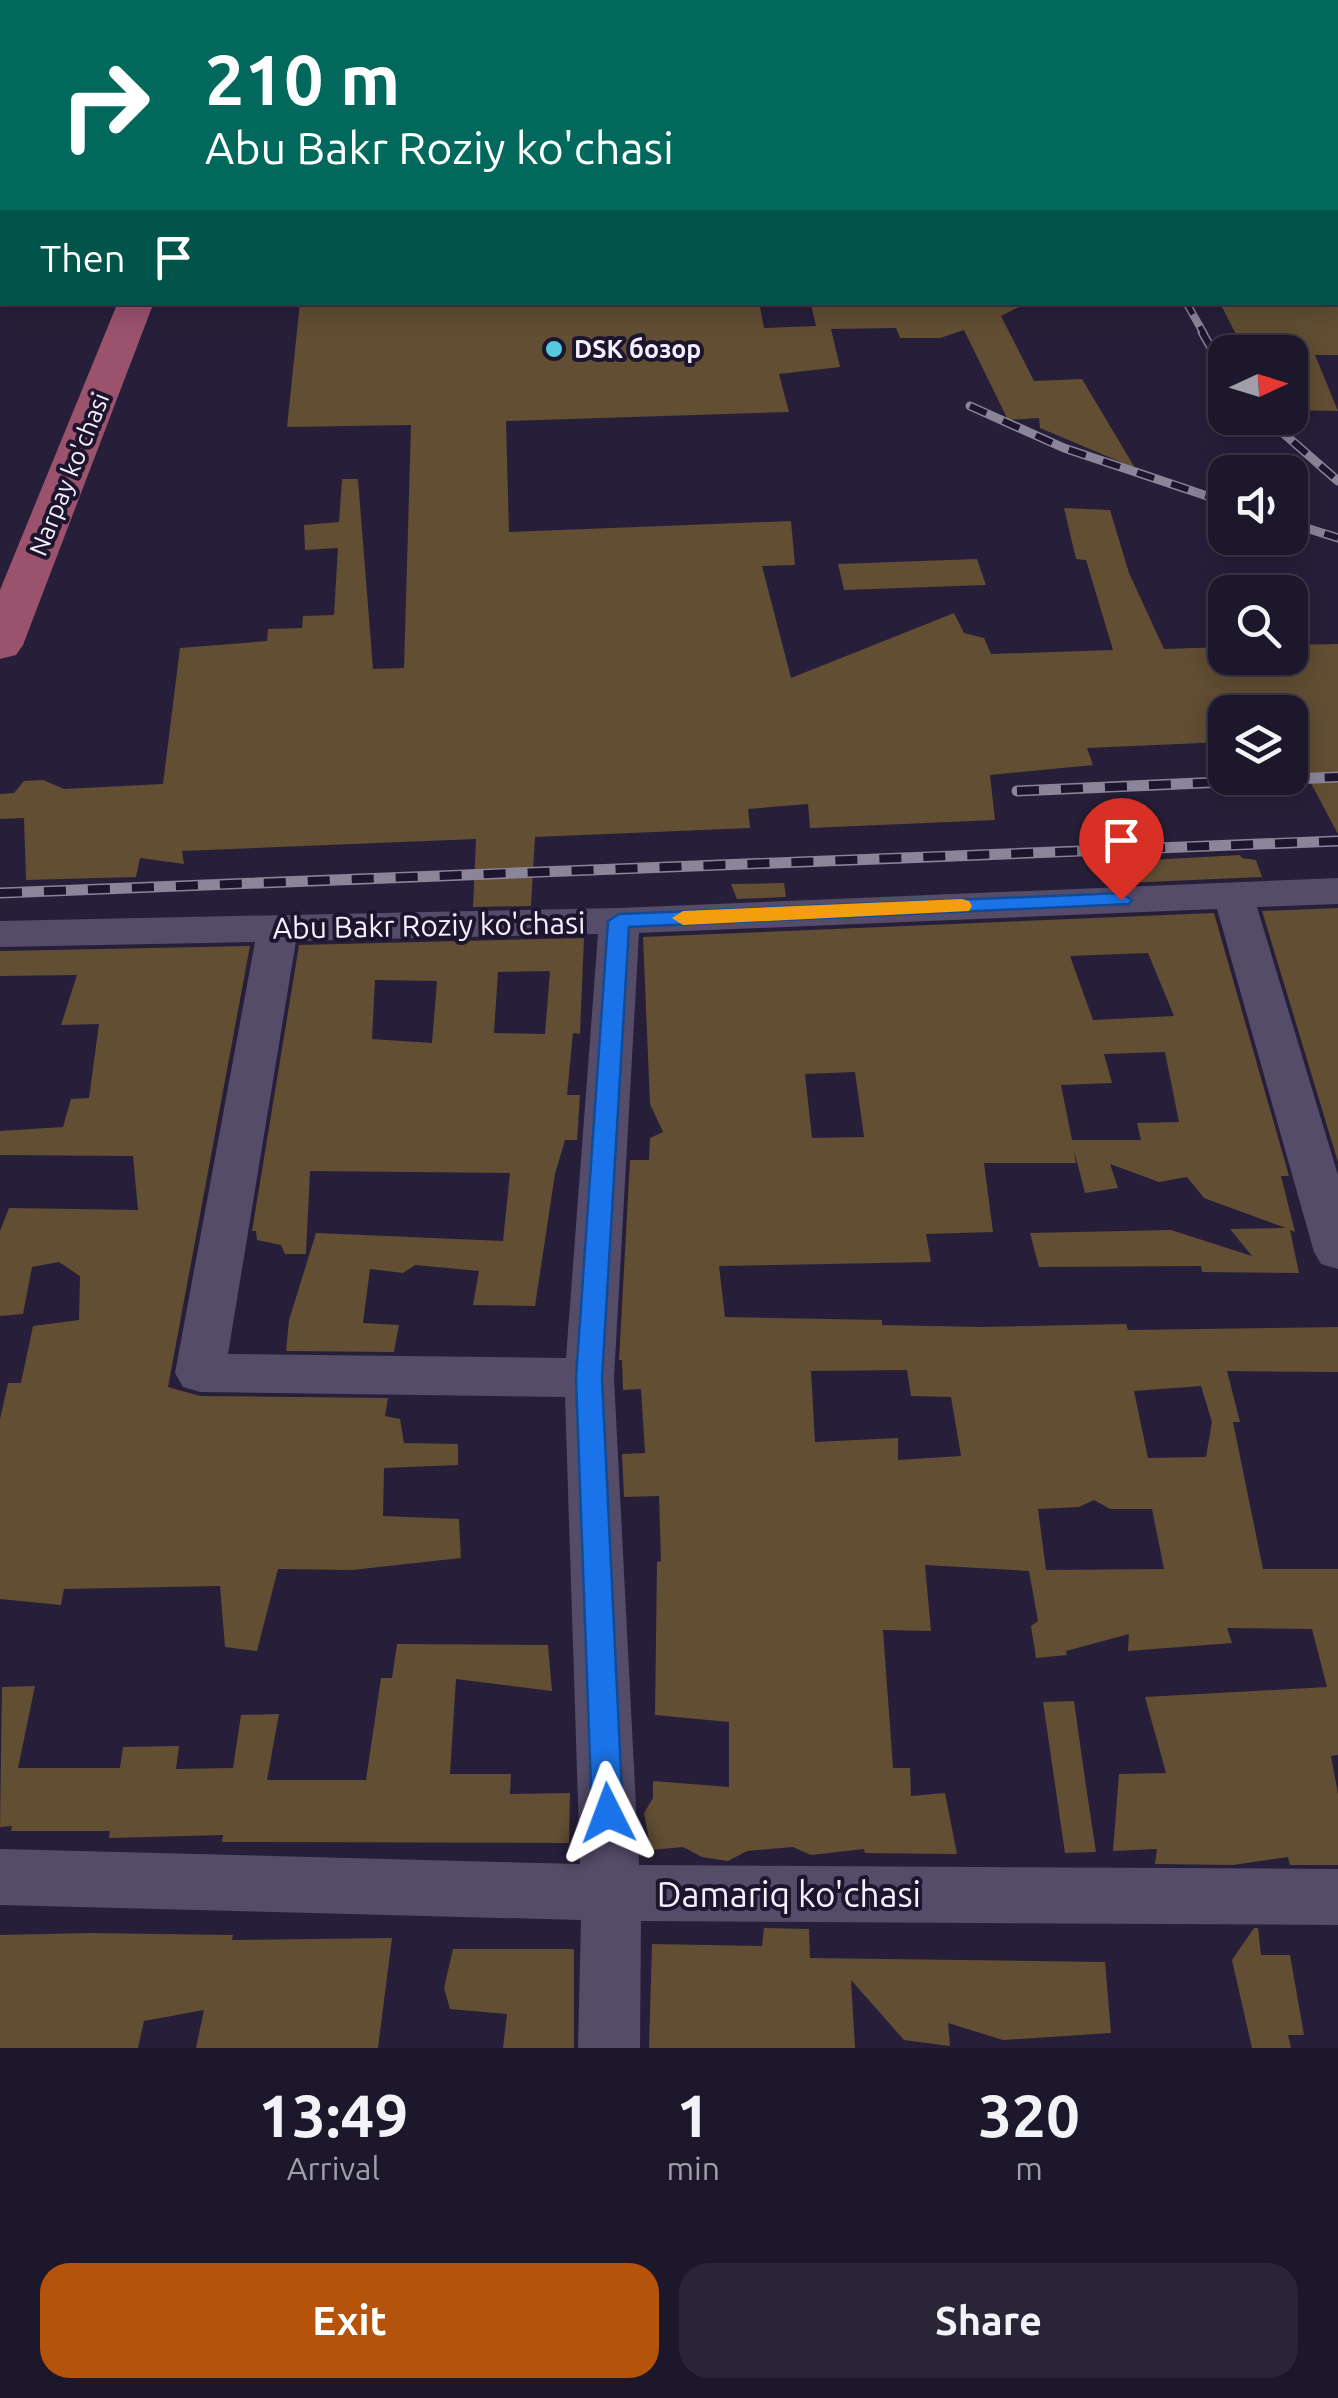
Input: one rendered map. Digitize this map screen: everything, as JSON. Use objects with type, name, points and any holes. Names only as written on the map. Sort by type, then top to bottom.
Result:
[{"type":"main road","name":"Narpay ko'chasi","points":[[0,646],[135,305]]},
{"type":"street","name":"Abu Bakr Roziy ko'chasi","points":[[0,934],[619,921],[1338,891]]},
{"type":"street","points":[[1233,895],[1338,1252]]},
{"type":"street","points":[[609,2048],[611,1892],[589,1378],[619,921]]},
{"type":"street","points":[[278,928],[200,1374],[589,1378]]},
{"type":"street","name":"Damariq ko'chasi","points":[[0,1878],[611,1892],[1338,1897]]},
{"type":"building","points":[[300,305],[760,305],[764,328],[816,326],[811,305],[1023,305],[1001,316],[1034,381],[1082,379],[1135,468],[1040,428],[1039,418],[1008,420],[964,330],[940,338],[900,338],[896,328],[831,329],[840,367],[779,374],[789,412],[506,421],[509,532],[791,521],[795,565],[762,566],[791,678],[954,613],[964,633],[984,638],[991,654],[1113,650],[1086,560],[1076,559],[1064,508],[1110,510],[1129,573],[1164,649],[1208,648],[1208,675],[1308,675],[1308,645],[1338,644],[1338,834],[1308,778],[1308,695],[1208,695],[1208,743],[1087,748],[1093,765],[990,775],[995,820],[810,828],[808,804],[748,809],[750,828],[535,837],[531,906],[473,907],[476,839],[182,851],[184,864],[140,858],[136,877],[26,880],[24,818],[0,819],[0,794],[14,793],[24,781],[43,780],[64,789],[163,784],[180,648],[267,641],[268,629],[302,628],[303,616],[334,615],[338,548],[305,550],[304,525],[339,522],[342,479],[358,479],[373,669],[404,668],[411,425],[287,427]]},
{"type":"building","points":[[1221,305],[1338,305],[1338,355],[1315,355],[1338,411],[1308,410],[1308,335],[1236,335]]},
{"type":"building","points":[[977,559],[986,585],[844,590],[838,564]]},
{"type":"building","points":[[1240,855],[1256,860],[1262,877],[1124,883],[1114,862]]},
{"type":"building","points":[[784,883],[786,897],[737,899],[731,884]]},
{"type":"building","points":[[1338,908],[1338,1162],[1262,911]]},
{"type":"building","points":[[1214,913],[1289,1176],[1281,1176],[1295,1232],[1290,1230],[1299,1273],[1202,1272],[1201,1266],[1039,1267],[1030,1233],[1171,1230],[1252,1256],[1230,1229],[1286,1228],[1204,1198],[1187,1177],[1159,1182],[1110,1164],[1118,1188],[1085,1193],[1074,1150],[1076,1163],[984,1163],[993,1232],[926,1234],[931,1262],[719,1266],[725,1317],[882,1320],[882,1325],[982,1327],[1126,1324],[1128,1330],[1338,1327],[1338,1372],[1227,1371],[1240,1422],[1233,1422],[1263,1569],[1338,1569],[1338,1755],[1331,1756],[1338,1794],[1338,1865],[1290,1865],[1288,1857],[1233,1865],[1155,1864],[1157,1849],[1113,1851],[1119,1774],[1166,1773],[1145,1697],[1327,1687],[1312,1629],[1227,1628],[1232,1643],[1128,1651],[1129,1634],[1066,1651],[1067,1655],[1036,1658],[1031,1626],[1038,1621],[1029,1571],[925,1565],[931,1631],[883,1630],[893,1768],[910,1768],[911,1796],[945,1793],[957,1854],[865,1853],[864,1849],[811,1855],[793,1847],[747,1851],[728,1861],[702,1857],[683,1847],[651,1850],[644,1813],[653,1798],[653,1781],[729,1787],[729,1722],[655,1715],[657,1562],[661,1561],[659,1496],[624,1497],[622,1454],[645,1453],[641,1389],[623,1390],[619,1360],[630,1160],[649,1160],[650,1138],[663,1132],[650,1104],[643,937]],"holes":[[[1148,953],[1174,1016],[1093,1020],[1070,956]],[[1165,1052],[1179,1122],[1137,1123],[1141,1140],[1072,1140],[1061,1085],[1112,1083],[1104,1054]],[[855,1072],[864,1137],[812,1138],[805,1074]],[[907,1370],[911,1396],[951,1397],[961,1456],[898,1460],[898,1438],[815,1442],[811,1371]],[[1201,1386],[1212,1422],[1206,1457],[1148,1458],[1134,1391]],[[1094,1500],[1110,1509],[1152,1509],[1164,1569],[1046,1570],[1038,1509],[1079,1507]]]},
{"type":"building","points":[[584,938],[580,1034],[573,1033],[567,1095],[580,1095],[577,1140],[565,1140],[555,1174],[535,1306],[473,1305],[479,1271],[415,1265],[403,1273],[370,1269],[363,1323],[399,1325],[394,1352],[286,1351],[289,1320],[316,1233],[503,1241],[510,1173],[310,1171],[306,1254],[285,1254],[281,1245],[257,1240],[256,1231],[252,1231],[299,945]],"holes":[[[550,971],[545,1034],[494,1033],[498,972]],[[375,980],[437,981],[432,1043],[372,1039]]]},
{"type":"building","points":[[250,946],[168,1387],[200,1396],[388,1398],[385,1416],[400,1419],[404,1443],[458,1444],[458,1465],[384,1468],[383,1516],[459,1519],[461,1558],[352,1570],[278,1569],[257,1651],[225,1647],[220,1586],[64,1589],[61,1605],[0,1599],[0,1419],[8,1383],[21,1383],[33,1326],[79,1320],[80,1276],[59,1262],[32,1267],[23,1314],[0,1316],[0,1231],[9,1208],[138,1210],[133,1156],[0,1155],[0,1131],[63,1127],[71,1099],[89,1098],[99,1024],[61,1025],[77,975],[0,976],[0,951]]},
{"type":"building","points":[[397,1644],[548,1645],[552,1691],[456,1679],[450,1774],[511,1774],[510,1794],[570,1793],[569,1843],[222,1842],[223,1835],[109,1838],[110,1831],[11,1831],[12,1826],[0,1827],[2,1687],[35,1686],[18,1768],[120,1768],[123,1747],[179,1746],[176,1769],[233,1768],[241,1715],[279,1714],[267,1780],[366,1780],[381,1678],[392,1678]]},
{"type":"building","points":[[1074,1701],[1096,1852],[1065,1853],[1043,1702]]},
{"type":"building","points":[[764,1928],[809,1929],[810,1958],[1105,1962],[1111,2033],[1003,2040],[948,2023],[950,2046],[904,2040],[851,1980],[855,2048],[649,2048],[652,1944],[762,1946]]},
{"type":"building","points":[[1254,1928],[1258,1928],[1261,1955],[1290,1955],[1304,2035],[1288,2035],[1291,2048],[1252,2048],[1232,1960]]},
{"type":"building","points":[[0,1935],[233,1935],[232,1940],[392,1938],[378,2048],[196,2048],[204,2010],[144,2021],[138,2048],[0,2048]]},
{"type":"building","points":[[453,1949],[574,1949],[574,2048],[503,2048],[507,2014],[450,2009],[444,1988]]},
{"type":"railway","points":[[1188,305],[1204,334]]},
{"type":"railway","points":[[1202,332],[1208,342]]},
{"type":"railway","points":[[970,406],[1064,448],[1208,496]]},
{"type":"railway","points":[[1285,435],[1338,481]]},
{"type":"railway","points":[[1308,529],[1338,538]]},
{"type":"railway","points":[[1017,791],[1338,777]]},
{"type":"railway","points":[[0,893],[1338,841]]},
{"type":"slow traffic","points":[[683,918],[962,906]]},
{"type":"place","name":"DSK бозор","points":[[554,349]]},
{"type":"route","points":[[608,1813],[589,1378],[619,921],[1121,900]]}]
